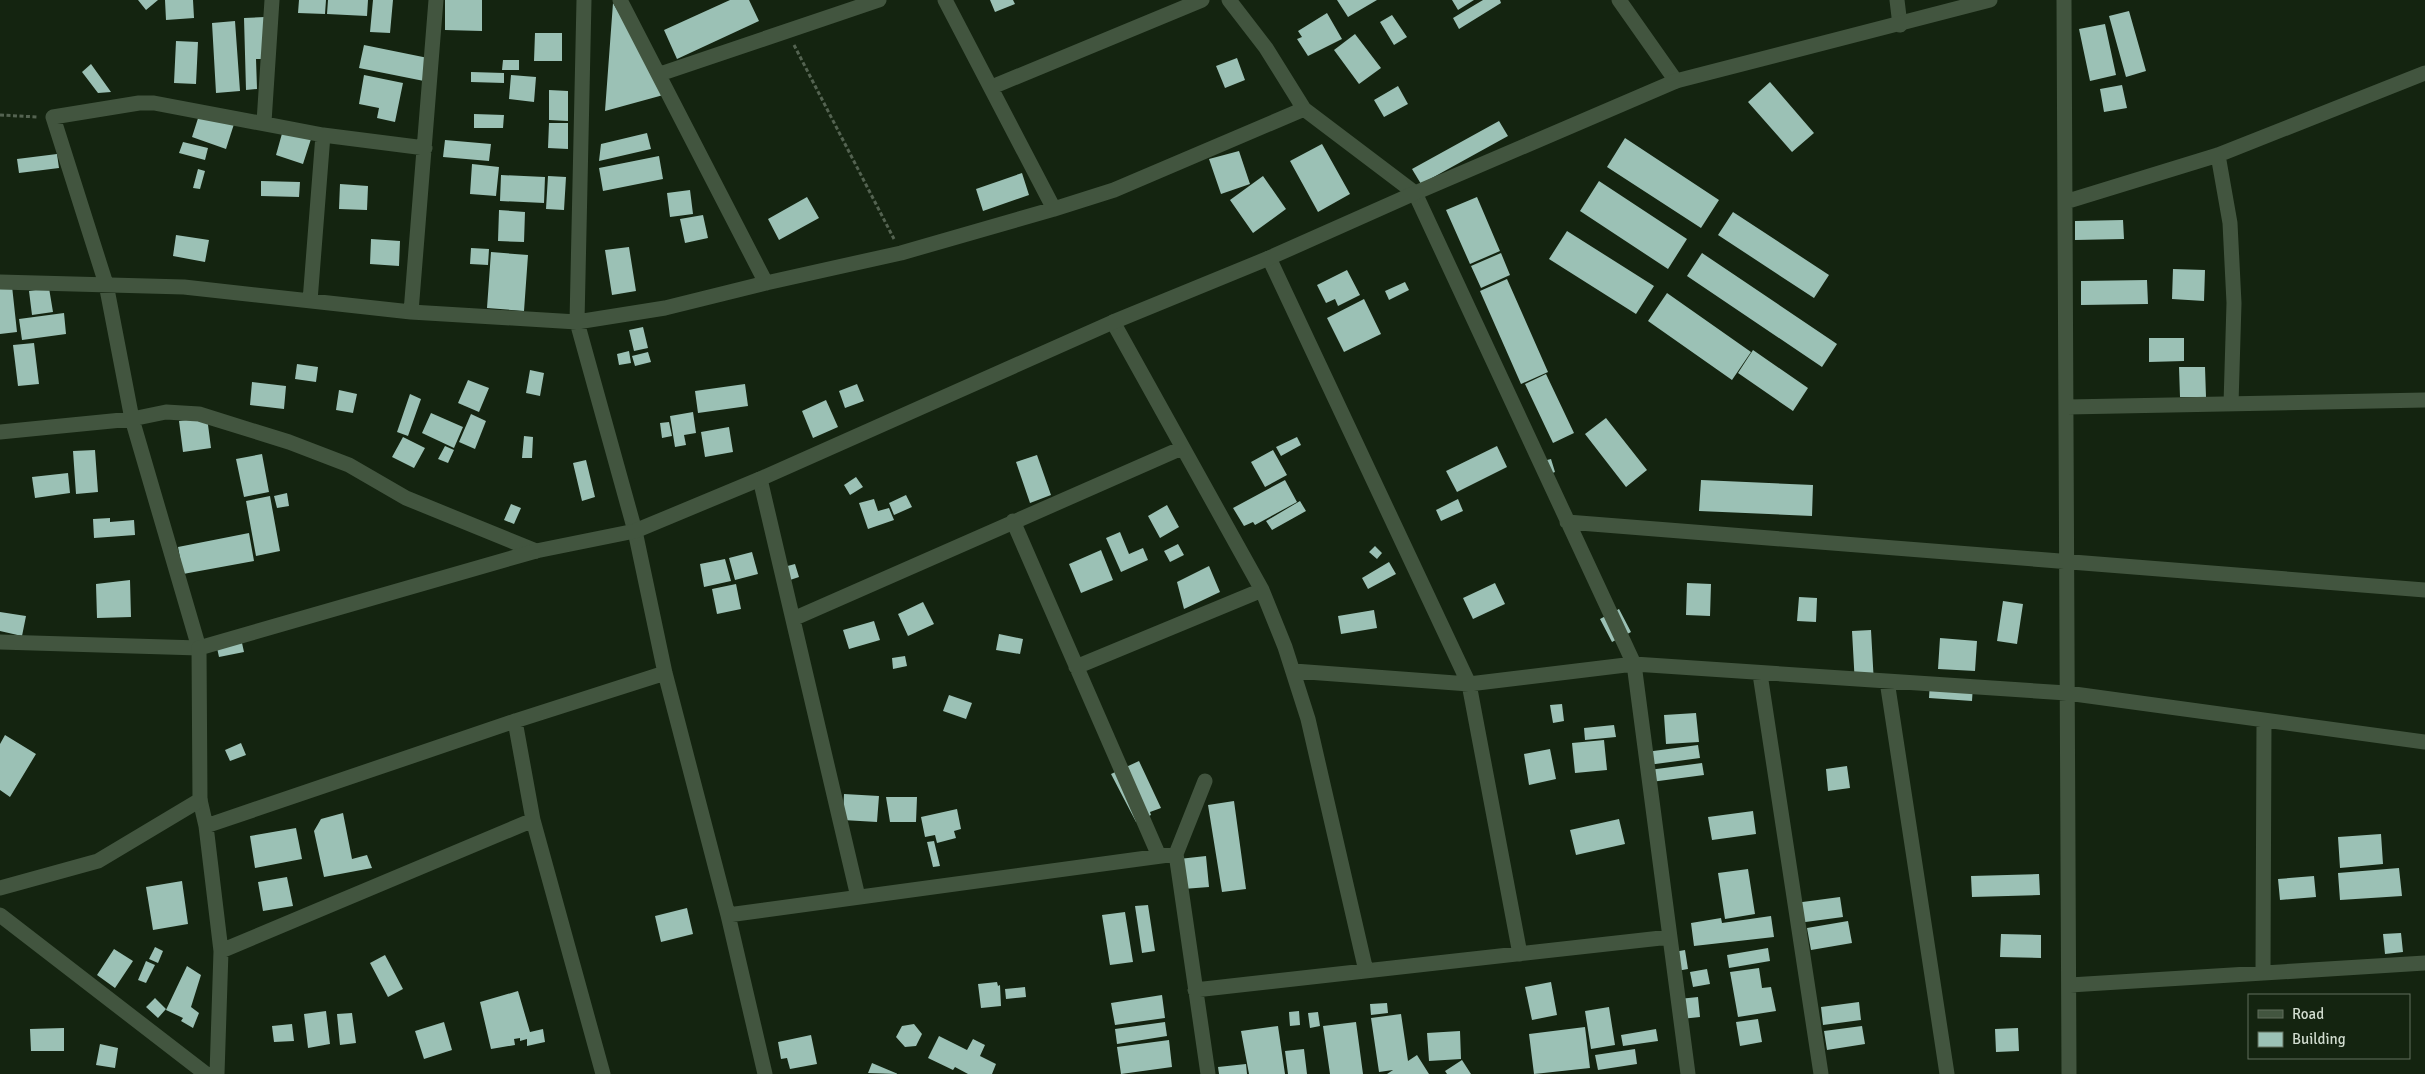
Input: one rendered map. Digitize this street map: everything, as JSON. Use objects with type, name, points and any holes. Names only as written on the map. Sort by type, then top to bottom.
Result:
[{"type":"street","points":[[264,122],[272,0]]},
{"type":"street","points":[[411,312],[436,0]]},
{"type":"street","points":[[584,0],[577,322],[635,531],[665,673],[728,915],[765,1074]]},
{"type":"street","points":[[620,0],[766,282]]},
{"type":"street","points":[[660,74],[879,0]]},
{"type":"street","points":[[945,0],[1054,208]]},
{"type":"street","points":[[992,87],[1202,0]]},
{"type":"street","points":[[1229,0],[1266,48],[1304,108],[1415,193],[1634,664],[1688,1074]]},
{"type":"street","points":[[1618,0],[1676,81]]},
{"type":"street","points":[[1897,0],[1900,24]]},
{"type":"street","points":[[0,642],[199,648],[536,551],[635,531],[760,479],[1113,322],[1269,258],[1676,81],[1990,0]]},
{"type":"street","points":[[2064,0],[2069,1074]]},
{"type":"street","points":[[2065,202],[2218,155],[2425,73]]},
{"type":"street","points":[[217,1074],[221,952],[206,826],[200,800],[199,648],[132,418],[106,284],[53,117],[139,103],[154,103],[264,122],[323,135],[425,148]]},
{"type":"street","points":[[0,282],[184,287],[411,312],[577,322],[665,308],[766,282],[901,253],[1054,208],[1114,190],[1304,108]]},
{"type":"street","points":[[310,301],[323,135]]},
{"type":"street","points":[[2218,155],[2230,223],[2234,303],[2231,404]]},
{"type":"street","points":[[1269,258],[1469,684],[1520,954]]},
{"type":"street","points":[[1113,322],[1262,590],[1294,671],[1308,719],[1366,971]]},
{"type":"street","points":[[2067,407],[2425,400]]},
{"type":"street","points":[[0,432],[132,418],[166,412],[200,414],[244,427],[349,465],[406,498],[536,551]]},
{"type":"street","points":[[793,619],[1182,448]]},
{"type":"street","points":[[760,479],[858,897]]},
{"type":"street","points":[[1013,521],[1159,856]]},
{"type":"street","points":[[1567,522],[2425,590]]},
{"type":"street","points":[[1076,667],[1262,590]]},
{"type":"street","points":[[1294,671],[1469,684],[1634,664],[1760,674],[2067,693],[2425,742]]},
{"type":"street","points":[[206,826],[514,721],[665,673]]},
{"type":"street","points":[[1760,674],[1821,1074]]},
{"type":"street","points":[[1887,681],[1948,1074]]},
{"type":"street","points":[[2263,973],[2264,720]]},
{"type":"street","points":[[514,721],[533,820],[603,1074]]},
{"type":"street","points":[[1205,781],[1176,854],[1208,1074]]},
{"type":"street","points":[[0,888],[98,861],[200,800]]},
{"type":"street","points":[[221,952],[533,820]]},
{"type":"street","points":[[728,915],[1176,854]]},
{"type":"street","points":[[0,915],[206,1074]]},
{"type":"street","points":[[1195,990],[1670,937]]},
{"type":"street","points":[[2070,985],[2425,963]]},
{"type":"path","points":[[788,32],[901,253]]},
{"type":"path","points":[[0,115],[53,117]]},
{"type":"building","points":[[138,0],[158,0],[146,10]]},
{"type":"building","points":[[165,0],[193,0],[194,18],[166,20]]},
{"type":"building","points":[[299,0],[326,0],[325,14],[298,13]]},
{"type":"building","points":[[328,0],[368,0],[367,16],[327,14]]},
{"type":"building","points":[[373,0],[393,0],[390,33],[370,32]]},
{"type":"building","points":[[445,0],[482,0],[482,31],[445,30]]},
{"type":"building","points":[[730,0],[749,0],[759,21],[677,59],[664,30]]},
{"type":"building","points":[[990,0],[1013,0],[1015,4],[995,12]]},
{"type":"building","points":[[1337,0],[1377,0],[1348,17]]},
{"type":"building","points":[[1452,0],[1474,0],[1458,10]]},
{"type":"building","points":[[1483,0],[1500,0],[1501,3],[1459,29],[1453,18]]},
{"type":"building","points":[[613,3],[667,94],[605,111]]},
{"type":"building","points":[[2129,11],[2146,71],[2126,77],[2109,16]]},
{"type":"building","points":[[1327,13],[1342,39],[1308,56],[1297,39],[1302,37],[1298,31]]},
{"type":"building","points":[[1392,15],[1407,37],[1394,45],[1380,22]]},
{"type":"building","points":[[265,17],[266,59],[256,59],[257,89],[246,90],[244,18]]},
{"type":"building","points":[[235,21],[240,91],[216,93],[212,23]]},
{"type":"building","points":[[2105,24],[2116,75],[2090,81],[2079,29]]},
{"type":"building","points":[[535,33],[562,33],[562,61],[534,61]]},
{"type":"building","points":[[1355,34],[1381,68],[1359,84],[1334,50]]},
{"type":"building","points":[[176,41],[198,42],[196,84],[174,83]]},
{"type":"building","points":[[364,45],[428,58],[424,81],[359,68]]},
{"type":"building","points":[[1237,58],[1245,80],[1225,88],[1216,66]]},
{"type":"building","points":[[503,60],[519,60],[519,70],[502,70]]},
{"type":"building","points":[[91,64],[111,92],[98,93],[82,72]]},
{"type":"building","points":[[471,72],[504,73],[504,83],[471,82]]},
{"type":"building","points":[[364,75],[403,83],[395,122],[377,118],[379,108],[359,104]]},
{"type":"building","points":[[511,75],[536,77],[534,102],[509,99]]},
{"type":"building","points":[[1770,82],[1814,133],[1792,152],[1748,102]]},
{"type":"building","points":[[2122,85],[2127,108],[2104,112],[2100,89]]},
{"type":"building","points":[[1398,86],[1408,104],[1384,117],[1374,100]]},
{"type":"building","points":[[549,90],[568,91],[568,121],[549,120]]},
{"type":"building","points":[[200,112],[234,124],[226,149],[192,137]]},
{"type":"building","points":[[474,114],[504,115],[503,128],[474,128]]},
{"type":"building","points":[[1499,121],[1508,136],[1421,184],[1412,169]]},
{"type":"building","points":[[549,123],[568,123],[568,149],[548,148]]},
{"type":"building","points":[[283,130],[311,139],[303,164],[276,155]]},
{"type":"building","points":[[647,133],[651,149],[599,161],[601,144]]},
{"type":"building","points":[[1625,138],[1719,200],[1701,228],[1607,167]]},
{"type":"building","points":[[445,140],[491,144],[489,161],[443,157]]},
{"type":"building","points":[[183,142],[208,148],[205,160],[179,153]]},
{"type":"building","points":[[1322,144],[1350,194],[1318,212],[1290,161]]},
{"type":"building","points":[[1239,151],[1250,184],[1221,194],[1209,159]]},
{"type":"building","points":[[57,154],[59,168],[19,173],[17,159]]},
{"type":"building","points":[[659,156],[663,179],[603,191],[599,168]]},
{"type":"building","points":[[472,164],[499,167],[496,196],[470,194]]},
{"type":"building","points":[[198,169],[205,171],[200,189],[193,188]]},
{"type":"building","points":[[1022,173],[1029,195],[983,211],[976,189]]},
{"type":"building","points":[[501,175],[545,177],[544,203],[500,201]]},
{"type":"building","points":[[548,176],[566,177],[564,210],[546,209]]},
{"type":"building","points":[[1263,176],[1286,209],[1253,233],[1230,200]]},
{"type":"building","points":[[261,181],[300,182],[299,197],[261,196]]},
{"type":"building","points":[[1599,181],[1687,239],[1668,269],[1580,211]]},
{"type":"building","points":[[340,184],[368,186],[367,210],[339,209]]},
{"type":"building","points":[[690,190],[693,214],[670,217],[667,193]]},
{"type":"building","points":[[807,197],[819,218],[779,240],[768,219]]},
{"type":"building","points":[[1477,197],[1500,251],[1470,264],[1446,210]]},
{"type":"building","points":[[499,210],[525,212],[524,242],[498,241]]},
{"type":"building","points":[[1733,212],[1829,275],[1814,298],[1718,235]]},
{"type":"building","points":[[703,215],[708,238],[685,243],[680,219]]},
{"type":"building","points":[[2123,220],[2124,239],[2075,240],[2075,221]]},
{"type":"building","points":[[1567,231],[1654,286],[1636,314],[1549,259]]},
{"type":"building","points":[[176,235],[209,240],[205,262],[173,256]]},
{"type":"building","points":[[371,239],[400,241],[399,266],[370,264]]},
{"type":"building","points":[[629,247],[636,291],[612,295],[605,250]]},
{"type":"building","points":[[471,248],[489,249],[488,265],[470,264]]},
{"type":"building","points":[[491,252],[528,255],[524,311],[487,308]]},
{"type":"building","points":[[1501,253],[1510,275],[1481,288],[1471,266]]},
{"type":"building","points":[[1702,253],[1837,344],[1822,367],[1687,276]]},
{"type":"building","points":[[2173,269],[2205,270],[2204,301],[2172,299]]},
{"type":"building","points":[[1347,270],[1360,295],[1338,306],[1335,299],[1326,303],[1317,285]]},
{"type":"building","points":[[1507,279],[1548,372],[1521,384],[1480,291]]},
{"type":"building","points":[[2147,280],[2148,304],[2081,305],[2081,281]]},
{"type":"building","points":[[1405,282],[1409,290],[1389,300],[1385,291]]},
{"type":"building","points":[[12,286],[17,332],[0,334],[0,287]]},
{"type":"building","points":[[49,288],[53,312],[32,315],[29,291]]},
{"type":"building","points":[[1667,293],[1751,352],[1732,380],[1648,321]]},
{"type":"building","points":[[1364,299],[1381,334],[1344,352],[1327,318]]},
{"type":"building","points":[[64,313],[66,334],[22,340],[19,319]]},
{"type":"building","points":[[643,327],[648,348],[634,351],[629,330]]},
{"type":"building","points":[[2149,338],[2184,338],[2184,361],[2149,362]]},
{"type":"building","points":[[34,343],[39,384],[18,386],[13,345]]},
{"type":"building","points":[[1753,350],[1808,388],[1793,411],[1738,373]]},
{"type":"building","points":[[629,351],[631,363],[619,365],[617,354]]},
{"type":"building","points":[[648,352],[651,362],[635,366],[632,356]]},
{"type":"building","points":[[297,364],[318,367],[316,382],[295,379]]},
{"type":"building","points":[[2179,367],[2205,367],[2206,397],[2180,397]]},
{"type":"building","points":[[530,370],[544,373],[540,396],[526,393]]},
{"type":"building","points":[[1546,374],[1574,433],[1553,443],[1525,384]]},
{"type":"building","points":[[468,380],[489,388],[479,412],[458,403]]},
{"type":"building","points":[[252,382],[286,386],[284,409],[250,405]]},
{"type":"building","points":[[745,384],[748,406],[698,413],[695,391]]},
{"type":"building","points":[[857,384],[864,401],[845,408],[839,391]]},
{"type":"building","points":[[339,390],[357,394],[353,413],[336,410]]},
{"type":"building","points":[[410,394],[421,399],[408,436],[397,432]]},
{"type":"building","points":[[826,400],[838,427],[813,438],[802,411]]},
{"type":"building","points":[[693,412],[696,433],[684,435],[686,445],[675,447],[670,416]]},
{"type":"building","points":[[431,413],[463,427],[454,448],[422,433]]},
{"type":"building","points":[[471,414],[486,421],[475,449],[459,442]]},
{"type":"building","points":[[207,417],[211,448],[183,452],[179,421]]},
{"type":"building","points":[[1606,418],[1647,470],[1626,487],[1585,434]]},
{"type":"building","points":[[669,422],[672,436],[662,438],[660,423]]},
{"type":"building","points":[[729,427],[733,452],[705,457],[701,432]]},
{"type":"building","points":[[524,436],[533,437],[532,458],[522,458]]},
{"type":"building","points":[[403,437],[425,448],[414,468],[392,457]]},
{"type":"building","points":[[1297,437],[1301,445],[1281,456],[1276,447]]},
{"type":"building","points":[[445,446],[454,450],[448,463],[438,459]]},
{"type":"building","points":[[1497,446],[1507,467],[1457,492],[1446,471]]},
{"type":"building","points":[[95,450],[98,492],[76,494],[73,451]]},
{"type":"building","points":[[1273,450],[1287,475],[1265,487],[1251,462]]},
{"type":"building","points":[[262,454],[269,492],[244,497],[236,459]]},
{"type":"building","points":[[1037,455],[1051,495],[1030,503],[1016,462]]},
{"type":"building","points":[[1551,459],[1555,472],[1547,475],[1543,461]]},
{"type":"building","points":[[586,460],[595,497],[582,501],[573,463]]},
{"type":"building","points":[[68,473],[70,493],[35,498],[32,477]]},
{"type":"building","points":[[856,477],[863,487],[850,495],[844,485]]},
{"type":"building","points":[[1285,480],[1297,502],[1255,525],[1253,522],[1244,526],[1233,508]]},
{"type":"building","points":[[1701,480],[1813,485],[1812,516],[1699,511]]},
{"type":"building","points":[[287,493],[289,506],[277,508],[274,496]]},
{"type":"building","points":[[906,495],[912,507],[894,515],[889,503]]},
{"type":"building","points":[[270,496],[280,551],[256,556],[246,501]]},
{"type":"building","points":[[874,499],[878,511],[889,508],[894,520],[868,529],[859,503]]},
{"type":"building","points":[[1458,499],[1463,511],[1441,521],[1436,510]]},
{"type":"building","points":[[1300,501],[1306,511],[1272,530],[1266,521]]},
{"type":"building","points":[[511,504],[521,508],[514,524],[504,520]]},
{"type":"building","points":[[1167,505],[1179,527],[1160,538],[1148,516]]},
{"type":"building","points":[[110,518],[110,522],[134,520],[135,535],[94,538],[93,519]]},
{"type":"building","points":[[1120,532],[1129,554],[1143,548],[1148,560],[1121,572],[1106,538]]},
{"type":"building","points":[[249,533],[254,561],[183,574],[178,547]]},
{"type":"building","points":[[1178,544],[1184,555],[1170,562],[1164,551]]},
{"type":"building","points":[[1375,546],[1382,553],[1377,559],[1369,552]]},
{"type":"building","points":[[1101,550],[1113,580],[1081,593],[1069,564]]},
{"type":"building","points":[[752,552],[758,574],[735,580],[729,558]]},
{"type":"building","points":[[725,559],[731,581],[704,587],[700,564]]},
{"type":"building","points":[[1389,562],[1396,574],[1368,589],[1362,578]]},
{"type":"building","points":[[795,564],[799,577],[784,582],[780,568]]},
{"type":"building","points":[[1209,566],[1220,592],[1184,609],[1177,582]]},
{"type":"building","points":[[130,580],[131,617],[97,618],[96,584]]},
{"type":"building","points":[[1495,583],[1505,604],[1473,619],[1463,598]]},
{"type":"building","points":[[1687,583],[1711,584],[1710,616],[1686,615]]},
{"type":"building","points":[[736,584],[741,609],[717,614],[712,589]]},
{"type":"building","points":[[1799,597],[1817,598],[1816,622],[1797,621]]},
{"type":"building","points":[[2003,601],[2023,604],[2017,644],[1997,641]]},
{"type":"building","points":[[923,602],[934,624],[908,636],[898,614]]},
{"type":"building","points":[[1619,609],[1631,632],[1612,642],[1600,619]]},
{"type":"building","points":[[1374,610],[1377,628],[1341,634],[1338,616]]},
{"type":"building","points":[[0,612],[26,616],[22,636],[0,631]]},
{"type":"building","points":[[874,621],[880,640],[849,649],[843,630]]},
{"type":"building","points":[[1871,630],[1874,684],[1855,685],[1852,631]]},
{"type":"building","points":[[999,634],[1023,639],[1020,654],[996,650]]},
{"type":"building","points":[[1940,638],[1977,641],[1975,671],[1938,669]]},
{"type":"building","points":[[242,643],[244,652],[219,657],[217,648]]},
{"type":"building","points":[[905,656],[907,666],[893,669],[892,658]]},
{"type":"building","points":[[1930,681],[1973,685],[1972,701],[1929,698]]},
{"type":"building","points":[[949,695],[972,703],[966,719],[943,711]]},
{"type":"building","points":[[1562,704],[1564,721],[1553,723],[1550,705]]},
{"type":"building","points":[[1696,713],[1699,742],[1666,744],[1664,715]]},
{"type":"building","points":[[1614,725],[1616,737],[1585,740],[1584,728]]},
{"type":"building","points":[[5,735],[36,754],[10,797],[0,790],[0,744]]},
{"type":"building","points":[[1604,740],[1607,770],[1575,773],[1572,743]]},
{"type":"building","points":[[241,743],[246,755],[230,761],[225,750]]},
{"type":"building","points":[[1698,745],[1700,758],[1648,765],[1646,752]]},
{"type":"building","points":[[1550,749],[1556,779],[1529,785],[1524,754]]},
{"type":"building","points":[[1139,761],[1161,808],[1150,812],[1151,815],[1136,822],[1111,774]]},
{"type":"building","points":[[1702,763],[1704,775],[1651,782],[1649,770]]},
{"type":"building","points":[[1847,766],[1850,788],[1828,791],[1826,769]]},
{"type":"building","points":[[844,794],[879,796],[877,822],[843,820]]},
{"type":"building","points":[[886,797],[917,797],[916,822],[890,822]]},
{"type":"building","points":[[1234,801],[1246,889],[1222,892],[1208,805]]},
{"type":"building","points":[[957,809],[961,829],[954,831],[956,838],[937,843],[935,835],[925,837],[921,817]]},
{"type":"building","points":[[1753,811],[1756,834],[1712,840],[1708,817]]},
{"type":"building","points":[[343,813],[352,859],[367,855],[372,868],[324,877],[314,831],[321,819]]},
{"type":"building","points":[[1619,819],[1625,844],[1576,855],[1570,830]]},
{"type":"building","points":[[296,828],[302,859],[255,868],[250,836]]},
{"type":"building","points":[[2381,834],[2383,864],[2340,868],[2338,837]]},
{"type":"building","points":[[934,841],[940,866],[933,867],[927,842]]},
{"type":"building","points":[[1206,856],[1209,887],[1183,889],[1179,859]]},
{"type":"building","points":[[2399,868],[2402,896],[2340,900],[2338,873]]},
{"type":"building","points":[[1748,869],[1755,914],[1725,919],[1718,873]]},
{"type":"building","points":[[2039,874],[2040,895],[1972,897],[1971,876]]},
{"type":"building","points":[[2314,876],[2316,897],[2280,900],[2278,879]]},
{"type":"building","points":[[287,877],[293,906],[263,911],[258,882]]},
{"type":"building","points":[[182,881],[188,924],[153,930],[146,887]]},
{"type":"building","points":[[1840,897],[1843,917],[1798,923],[1795,903]]},
{"type":"building","points":[[1148,905],[1155,951],[1142,953],[1135,906]]},
{"type":"building","points":[[687,908],[693,934],[661,942],[655,916]]},
{"type":"building","points":[[1125,912],[1133,962],[1110,965],[1102,915]]},
{"type":"building","points":[[1771,916],[1774,937],[1694,946],[1691,923],[1721,918],[1722,923]]},
{"type":"building","points":[[1848,921],[1852,943],[1811,950],[1807,928]]},
{"type":"building","points":[[2401,933],[2403,952],[2385,954],[2383,934]]},
{"type":"building","points":[[2001,934],[2041,935],[2041,958],[2000,957]]},
{"type":"building","points":[[155,947],[163,951],[158,963],[149,959]]},
{"type":"building","points":[[1768,948],[1770,961],[1729,968],[1727,955]]},
{"type":"building","points":[[114,949],[133,961],[115,988],[97,975]]},
{"type":"building","points":[[1685,950],[1688,969],[1671,972],[1668,953]]},
{"type":"building","points":[[385,955],[403,989],[388,997],[370,963]]},
{"type":"building","points":[[146,961],[155,965],[146,983],[138,980]]},
{"type":"building","points":[[187,966],[201,975],[191,1007],[199,1013],[193,1028],[181,1021],[183,1018],[166,1010]]},
{"type":"building","points":[[1759,968],[1762,988],[1771,987],[1776,1011],[1738,1017],[1730,972]]},
{"type":"building","points":[[1707,969],[1710,984],[1693,987],[1690,972]]},
{"type":"building","points":[[997,982],[998,986],[1000,985],[1001,1006],[981,1008],[978,984]]},
{"type":"building","points":[[1551,982],[1557,1015],[1532,1020],[1525,987]]},
{"type":"building","points":[[1025,987],[1026,997],[1006,999],[1005,989]]},
{"type":"building","points":[[518,991],[530,1032],[543,1029],[545,1042],[527,1046],[527,1039],[520,1041],[520,1038],[514,1039],[515,1045],[491,1049],[480,1002]]},
{"type":"building","points":[[1162,995],[1165,1018],[1115,1025],[1111,1003]]},
{"type":"building","points":[[1698,997],[1700,1017],[1681,1019],[1679,999]]},
{"type":"building","points":[[155,998],[166,1009],[158,1018],[146,1007]]},
{"type":"building","points":[[1859,1002],[1861,1020],[1823,1025],[1821,1007]]},
{"type":"building","points":[[1387,1003],[1388,1013],[1371,1015],[1370,1004]]},
{"type":"building","points":[[1609,1007],[1615,1045],[1591,1049],[1585,1011]]},
{"type":"building","points":[[326,1011],[330,1044],[308,1048],[304,1014]]},
{"type":"building","points":[[1299,1011],[1300,1025],[1290,1026],[1289,1012]]},
{"type":"building","points":[[1318,1012],[1320,1026],[1310,1028],[1308,1013]]},
{"type":"building","points":[[352,1013],[356,1043],[340,1045],[337,1014]]},
{"type":"building","points":[[1401,1014],[1408,1061],[1417,1055],[1429,1074],[1387,1074],[1393,1070],[1379,1072],[1371,1018]]},
{"type":"building","points":[[1758,1019],[1762,1042],[1740,1046],[1736,1022]]},
{"type":"building","points":[[444,1022],[452,1050],[424,1059],[415,1031]]},
{"type":"building","points":[[1165,1022],[1167,1036],[1117,1044],[1115,1029]]},
{"type":"building","points":[[1356,1022],[1363,1074],[1330,1074],[1323,1026]]},
{"type":"building","points":[[292,1024],[294,1041],[274,1042],[272,1026]]},
{"type":"building","points":[[914,1024],[922,1034],[916,1046],[905,1047],[896,1037],[902,1026]]},
{"type":"building","points":[[1278,1026],[1285,1074],[1249,1074],[1241,1031]]},
{"type":"building","points":[[1862,1026],[1865,1044],[1827,1050],[1824,1031]]},
{"type":"building","points":[[1585,1027],[1590,1068],[1534,1074],[1529,1034]]},
{"type":"building","points":[[64,1028],[64,1051],[31,1051],[30,1029]]},
{"type":"building","points":[[2018,1028],[2019,1051],[1996,1052],[1995,1029]]},
{"type":"building","points":[[1656,1029],[1658,1041],[1623,1046],[1621,1035]]},
{"type":"building","points":[[1460,1031],[1461,1059],[1429,1061],[1427,1033]]},
{"type":"building","points":[[811,1035],[817,1064],[790,1069],[787,1058],[781,1059],[778,1042]]},
{"type":"building","points":[[939,1036],[967,1050],[973,1039],[985,1045],[980,1056],[996,1064],[992,1074],[968,1074],[955,1067],[953,1070],[928,1058]]},
{"type":"building","points":[[1169,1040],[1172,1067],[1121,1074],[1117,1047]]},
{"type":"building","points":[[100,1044],[118,1048],[115,1068],[96,1065]]},
{"type":"building","points":[[1304,1049],[1307,1074],[1288,1074],[1285,1051]]},
{"type":"building","points":[[1635,1049],[1637,1064],[1598,1070],[1595,1055]]},
{"type":"building","points":[[1462,1060],[1471,1074],[1447,1074],[1445,1071]]},
{"type":"building","points":[[872,1063],[898,1074],[868,1073]]},
{"type":"building","points":[[1246,1064],[1247,1074],[1219,1074],[1218,1067]]}]
